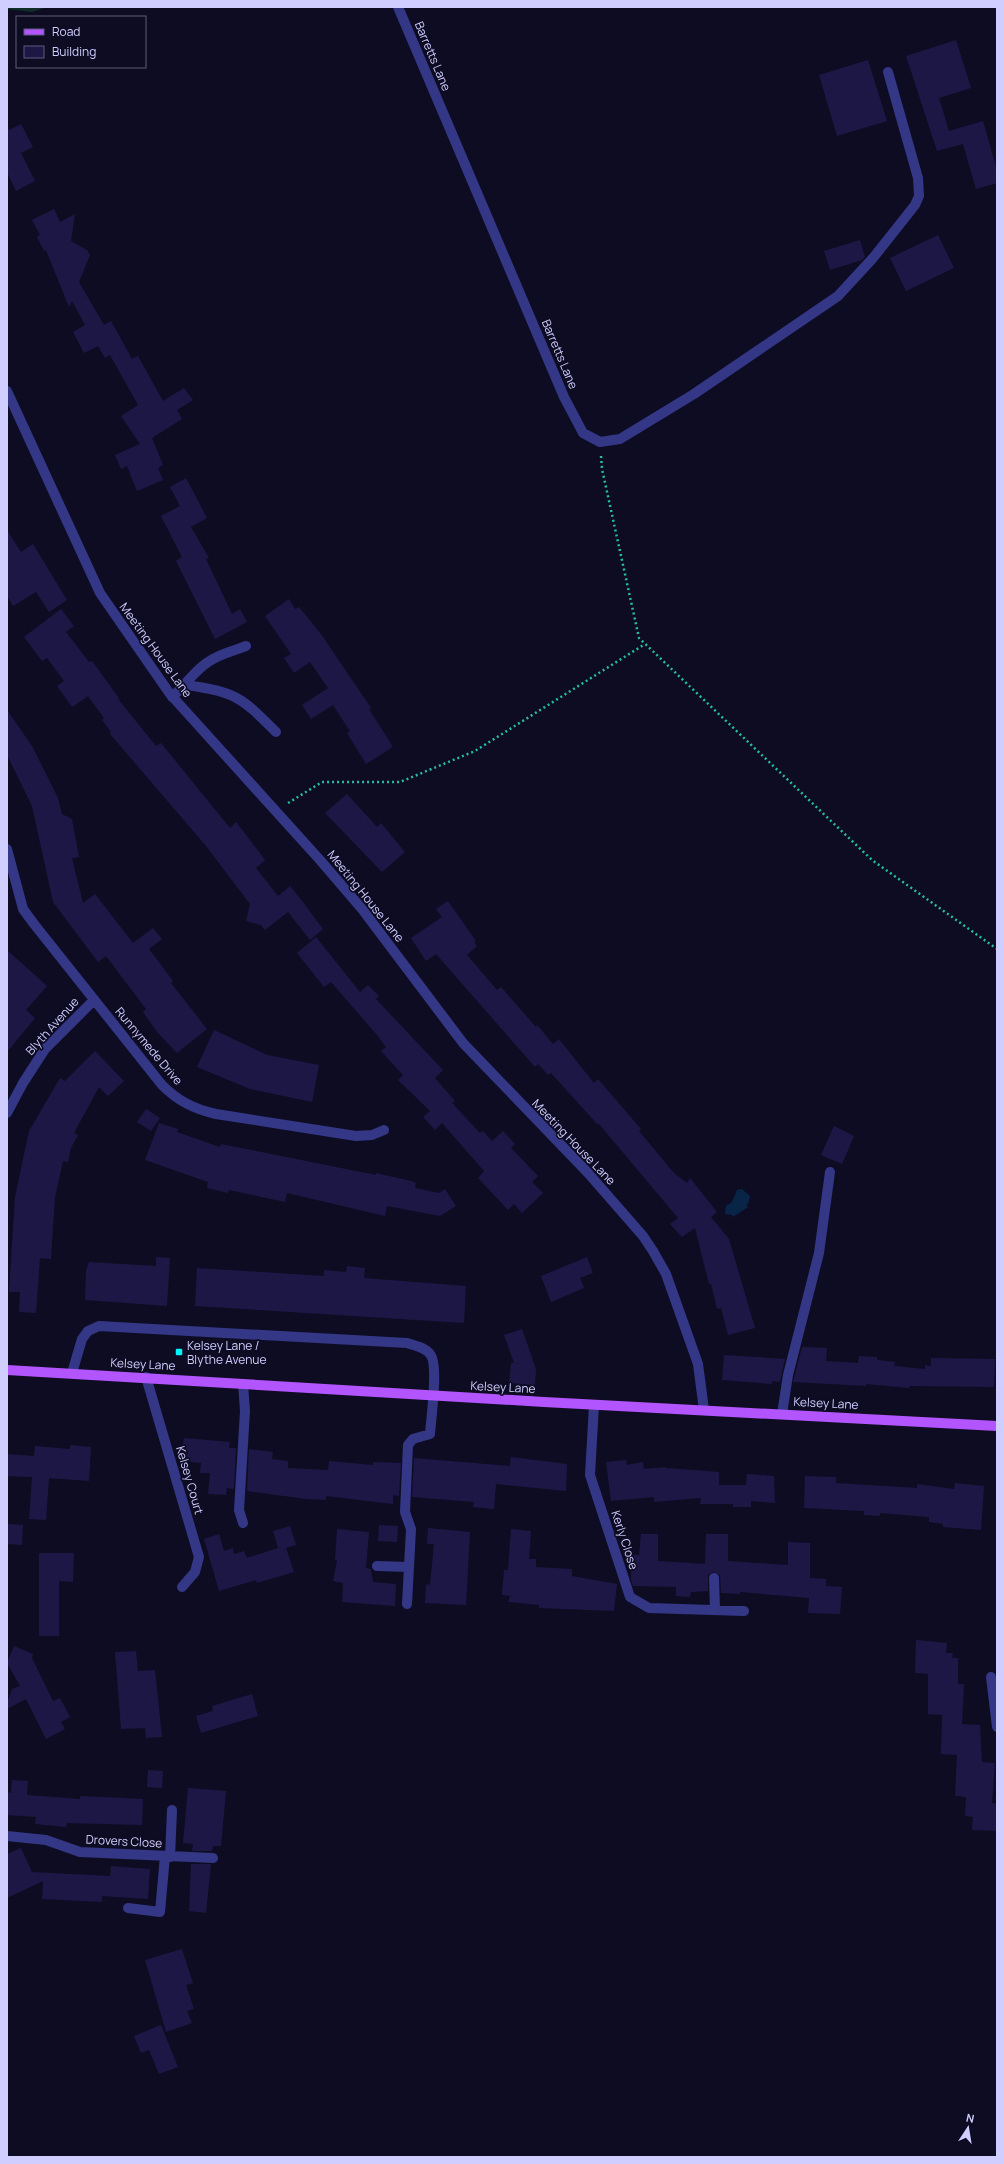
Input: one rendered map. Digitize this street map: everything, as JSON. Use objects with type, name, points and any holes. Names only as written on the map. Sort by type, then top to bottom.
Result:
[{"type":"main road","name":"Kelsey Lane","points":[[7,1370],[146,1377],[432,1396],[997,1426]]},
{"type":"street","name":"Barretts Lane","points":[[398,7],[564,397],[583,433],[600,442]]},
{"type":"street","points":[[600,442],[620,439],[694,394],[838,296],[873,258],[915,205],[919,196],[918,178],[888,72]]},
{"type":"street","name":"Meeting House Lane","points":[[7,391],[100,593],[143,658],[172,696],[362,909],[463,1043],[588,1173],[643,1236],[666,1274],[698,1364],[704,1410]]},
{"type":"street","points":[[172,696],[186,685],[194,674],[208,662],[246,646]]},
{"type":"street","points":[[186,685],[214,689],[234,696],[248,704],[276,732]]},
{"type":"street","name":"Runnymede Drive","points":[[7,849],[24,909],[94,1000],[170,1093],[188,1105],[216,1114],[356,1136],[372,1135],[384,1130]]},
{"type":"street","name":"Blyth Avenue","points":[[7,1113],[23,1083],[46,1049],[94,1000]]},
{"type":"street","points":[[782,1414],[788,1375],[820,1253],[830,1172]]},
{"type":"street","points":[[72,1373],[82,1339],[88,1331],[99,1326],[399,1343],[422,1348],[430,1354],[435,1366],[430,1434],[413,1439],[408,1445],[405,1512],[411,1529],[407,1604]]},
{"type":"street","name":"Kelsey Court","points":[[146,1377],[199,1557],[195,1572],[182,1587]]},
{"type":"street","points":[[243,1384],[245,1411],[239,1510],[243,1523]]},
{"type":"street","name":"Kerly Close","points":[[594,1404],[590,1475],[630,1597],[649,1608],[744,1611]]},
{"type":"street","points":[[377,1566],[409,1567]]},
{"type":"street","points":[[714,1578],[714,1610]]},
{"type":"street","points":[[991,1677],[997,1727]]},
{"type":"street","name":"Drovers Close","points":[[167,1856],[172,1810]]},
{"type":"street","name":"Drovers Close","points":[[7,1836],[46,1840],[80,1852],[213,1858]]},
{"type":"street","points":[[128,1908],[160,1912],[167,1856]]},
{"type":"path","points":[[600,442],[602,469],[639,638],[872,860],[997,949]]},
{"type":"path","points":[[276,811],[322,782],[400,782],[475,751],[645,644]]},
{"type":"green space","points":[[7,7],[47,7],[32,12],[7,9]]},
{"type":"water","points":[[742,1189],[750,1196],[748,1204],[746,1205],[748,1207],[733,1217],[732,1215],[725,1214],[726,1206],[732,1202],[737,1190]]},
{"type":"building","points":[[956,40],[971,88],[939,98],[949,131],[983,121],[997,170],[997,183],[976,189],[963,144],[937,151],[906,56]]},
{"type":"building","points":[[868,60],[887,121],[837,136],[819,75]]},
{"type":"building","points":[[21,124],[33,147],[21,153],[35,181],[16,191],[7,172],[7,127],[9,130]]},
{"type":"building","points":[[54,209],[60,222],[75,214],[71,241],[87,250],[90,255],[79,282],[104,325],[111,321],[132,359],[138,356],[163,401],[184,388],[193,400],[177,410],[182,419],[152,438],[163,465],[158,468],[163,480],[137,491],[127,466],[121,469],[115,455],[140,444],[121,416],[138,405],[110,355],[105,358],[98,346],[84,353],[73,332],[85,325],[72,301],[69,307],[46,250],[44,251],[37,237],[40,235],[32,220]]},
{"type":"building","points":[[938,235],[954,268],[906,291],[890,258]]},
{"type":"building","points":[[860,240],[865,257],[862,260],[830,270],[824,251]]},
{"type":"building","points":[[186,478],[207,518],[191,527],[209,558],[206,559],[232,614],[240,609],[247,622],[215,639],[176,561],[182,557],[161,516],[180,506],[170,487]]},
{"type":"building","points":[[7,530],[21,552],[33,544],[67,600],[49,612],[36,592],[13,606],[7,596]]},
{"type":"building","points":[[289,599],[295,609],[299,607],[321,634],[371,708],[369,709],[393,747],[366,764],[347,733],[350,731],[333,705],[311,719],[302,705],[328,688],[310,662],[294,673],[284,658],[291,654],[265,616]]},
{"type":"building","points":[[61,609],[74,626],[66,632],[89,662],[92,661],[119,698],[118,699],[156,746],[161,743],[230,828],[236,822],[247,836],[265,860],[256,868],[278,896],[290,886],[302,901],[323,929],[310,940],[288,912],[265,930],[261,925],[246,921],[250,904],[206,846],[110,734],[111,732],[102,720],[104,718],[88,696],[72,707],[57,686],[64,681],[47,658],[42,661],[24,637]]},
{"type":"building","points":[[7,710],[32,746],[58,798],[62,814],[72,819],[79,857],[72,858],[83,903],[95,894],[133,943],[153,928],[162,939],[149,949],[173,981],[171,983],[207,1029],[177,1053],[158,1033],[143,1012],[146,1009],[106,956],[98,962],[53,902],[32,806],[7,755]]},
{"type":"building","points":[[347,794],[377,827],[381,823],[405,852],[382,872],[325,813]]},
{"type":"building","points":[[448,901],[476,941],[474,942],[477,946],[467,955],[497,990],[501,987],[553,1044],[559,1039],[594,1083],[598,1079],[641,1129],[639,1131],[674,1173],[687,1183],[690,1178],[717,1212],[711,1217],[729,1239],[755,1328],[728,1335],[721,1308],[717,1309],[711,1284],[709,1284],[695,1228],[682,1237],[670,1224],[678,1218],[599,1124],[598,1125],[551,1073],[548,1075],[538,1064],[535,1067],[436,954],[426,961],[411,938],[442,917],[436,909]]},
{"type":"building","points":[[316,937],[360,992],[368,985],[379,996],[376,999],[443,1070],[435,1078],[455,1101],[452,1103],[480,1133],[483,1131],[492,1141],[503,1131],[515,1144],[511,1148],[538,1176],[532,1182],[543,1193],[522,1213],[514,1204],[508,1210],[478,1178],[484,1171],[442,1123],[435,1130],[423,1117],[430,1111],[398,1080],[403,1075],[381,1051],[386,1047],[377,1035],[331,982],[324,987],[297,953]]},
{"type":"building","points":[[7,950],[47,986],[26,1010],[35,1018],[7,1052]]},
{"type":"building","points":[[214,1030],[267,1055],[319,1065],[312,1102],[250,1089],[197,1067]]},
{"type":"building","points":[[95,1051],[124,1081],[108,1096],[99,1087],[74,1133],[78,1135],[71,1148],[68,1162],[63,1161],[55,1197],[51,1259],[40,1258],[36,1313],[19,1312],[20,1292],[9,1292],[15,1197],[29,1131],[60,1078],[65,1081]]},
{"type":"building","points":[[146,1109],[160,1118],[151,1131],[137,1122]]},
{"type":"building","points":[[159,1123],[178,1129],[177,1132],[220,1147],[221,1144],[376,1175],[376,1173],[411,1181],[416,1183],[415,1188],[439,1193],[445,1189],[456,1206],[440,1216],[387,1206],[385,1216],[287,1193],[285,1202],[229,1190],[228,1193],[207,1188],[208,1182],[145,1160]]},
{"type":"building","points":[[834,1126],[854,1136],[842,1164],[821,1155]]},
{"type":"building","points":[[156,1257],[170,1258],[167,1306],[85,1300],[86,1270],[89,1262],[156,1266]]},
{"type":"building","points":[[587,1257],[593,1273],[580,1278],[584,1288],[551,1302],[541,1276]]},
{"type":"building","points":[[347,1266],[365,1268],[364,1278],[466,1286],[464,1323],[195,1306],[197,1268],[324,1276],[324,1270],[346,1272]]},
{"type":"building","points":[[522,1329],[536,1369],[535,1385],[509,1383],[511,1363],[514,1363],[504,1335]]},
{"type":"building","points":[[802,1347],[827,1348],[826,1361],[858,1363],[859,1356],[877,1357],[877,1360],[895,1362],[894,1366],[925,1369],[925,1365],[931,1366],[931,1358],[995,1359],[994,1387],[909,1386],[909,1388],[866,1384],[866,1386],[793,1382]]},
{"type":"building","points":[[724,1355],[785,1359],[780,1382],[772,1381],[772,1384],[722,1380]]},
{"type":"building","points":[[184,1438],[230,1442],[229,1448],[236,1448],[234,1489],[227,1488],[226,1495],[208,1494],[210,1473],[200,1473],[201,1463],[180,1461]]},
{"type":"building","points":[[70,1445],[91,1447],[89,1481],[49,1478],[46,1520],[29,1519],[32,1477],[7,1476],[7,1454],[34,1456],[35,1446],[70,1449]]},
{"type":"building","points":[[249,1449],[273,1452],[272,1459],[288,1461],[288,1468],[328,1470],[329,1461],[373,1465],[373,1462],[401,1463],[399,1496],[393,1495],[393,1504],[326,1496],[326,1500],[306,1499],[247,1491]]},
{"type":"building","points":[[511,1457],[567,1464],[566,1491],[496,1484],[494,1509],[473,1507],[474,1502],[412,1497],[414,1458],[510,1466]]},
{"type":"building","points":[[626,1460],[627,1465],[643,1462],[644,1469],[666,1467],[719,1472],[719,1485],[746,1485],[747,1474],[774,1476],[775,1503],[751,1501],[751,1507],[733,1507],[733,1504],[700,1504],[701,1498],[654,1502],[654,1497],[611,1501],[606,1462]]},
{"type":"building","points":[[805,1476],[836,1477],[836,1483],[917,1488],[917,1484],[954,1489],[955,1483],[984,1486],[981,1530],[943,1527],[943,1524],[929,1522],[929,1517],[880,1513],[880,1516],[864,1515],[864,1511],[804,1508]]},
{"type":"building","points":[[8,1524],[23,1525],[22,1545],[7,1544]]},
{"type":"building","points":[[379,1525],[398,1526],[397,1542],[378,1541]]},
{"type":"building","points":[[290,1526],[296,1545],[286,1548],[294,1572],[257,1583],[256,1580],[219,1591],[204,1539],[219,1534],[224,1551],[233,1548],[234,1554],[244,1551],[247,1558],[278,1548],[273,1531]]},
{"type":"building","points":[[428,1528],[470,1532],[466,1605],[425,1603],[426,1584],[430,1585],[434,1544],[427,1544]]},
{"type":"building","points":[[337,1529],[369,1532],[366,1568],[371,1569],[373,1582],[396,1584],[395,1606],[342,1602],[343,1583],[333,1581],[337,1560],[335,1560]]},
{"type":"building","points":[[511,1529],[531,1531],[529,1559],[536,1559],[536,1567],[572,1569],[572,1576],[617,1584],[614,1611],[539,1608],[539,1605],[508,1602],[510,1596],[502,1595],[504,1570],[508,1570]]},
{"type":"building","points":[[641,1534],[658,1534],[658,1561],[705,1564],[706,1534],[728,1534],[728,1561],[788,1565],[788,1542],[810,1543],[810,1578],[826,1579],[826,1586],[842,1587],[840,1614],[808,1613],[809,1598],[740,1592],[740,1594],[721,1593],[720,1575],[714,1572],[708,1575],[708,1591],[691,1592],[690,1597],[676,1596],[676,1587],[633,1586],[631,1579],[631,1555],[639,1555]]},
{"type":"building","points":[[39,1553],[74,1553],[73,1582],[59,1581],[59,1636],[39,1636]]},
{"type":"building","points":[[916,1640],[947,1643],[946,1653],[953,1653],[952,1658],[958,1658],[958,1684],[964,1684],[962,1724],[980,1725],[982,1762],[995,1763],[992,1803],[997,1804],[997,1831],[972,1830],[973,1817],[965,1816],[966,1797],[955,1796],[957,1755],[941,1754],[942,1715],[928,1714],[928,1674],[915,1673]]},
{"type":"building","points":[[14,1646],[33,1654],[32,1658],[53,1701],[60,1698],[70,1717],[61,1722],[65,1729],[46,1739],[26,1699],[7,1709],[7,1703],[12,1689],[20,1686],[7,1663]]},
{"type":"building","points":[[136,1651],[138,1671],[155,1670],[162,1737],[146,1738],[145,1728],[121,1729],[115,1652]]},
{"type":"building","points":[[252,1694],[258,1716],[201,1733],[196,1716],[213,1711],[212,1706]]},
{"type":"building","points":[[148,1770],[163,1771],[162,1788],[147,1787]]},
{"type":"building","points":[[12,1780],[28,1781],[27,1795],[80,1799],[80,1796],[143,1799],[142,1825],[67,1823],[66,1827],[35,1824],[36,1817],[7,1815],[7,1792],[11,1793]]},
{"type":"building","points":[[188,1788],[226,1791],[221,1846],[213,1846],[212,1851],[192,1851],[193,1844],[183,1843]]},
{"type":"building","points":[[21,1848],[32,1872],[110,1876],[111,1866],[150,1869],[148,1899],[102,1896],[102,1902],[42,1899],[43,1881],[7,1898],[7,1854]]},
{"type":"building","points":[[191,1864],[211,1864],[206,1913],[189,1911]]},
{"type":"building","points":[[182,1949],[193,1983],[186,1985],[194,2009],[187,2011],[192,2023],[166,2032],[145,1960]]},
{"type":"building","points":[[161,2025],[178,2067],[159,2074],[149,2050],[141,2053],[134,2036]]},
{"type":"place","name":"Kelsey Lane / Blythe Avenue","points":[[179,1352]]}]
